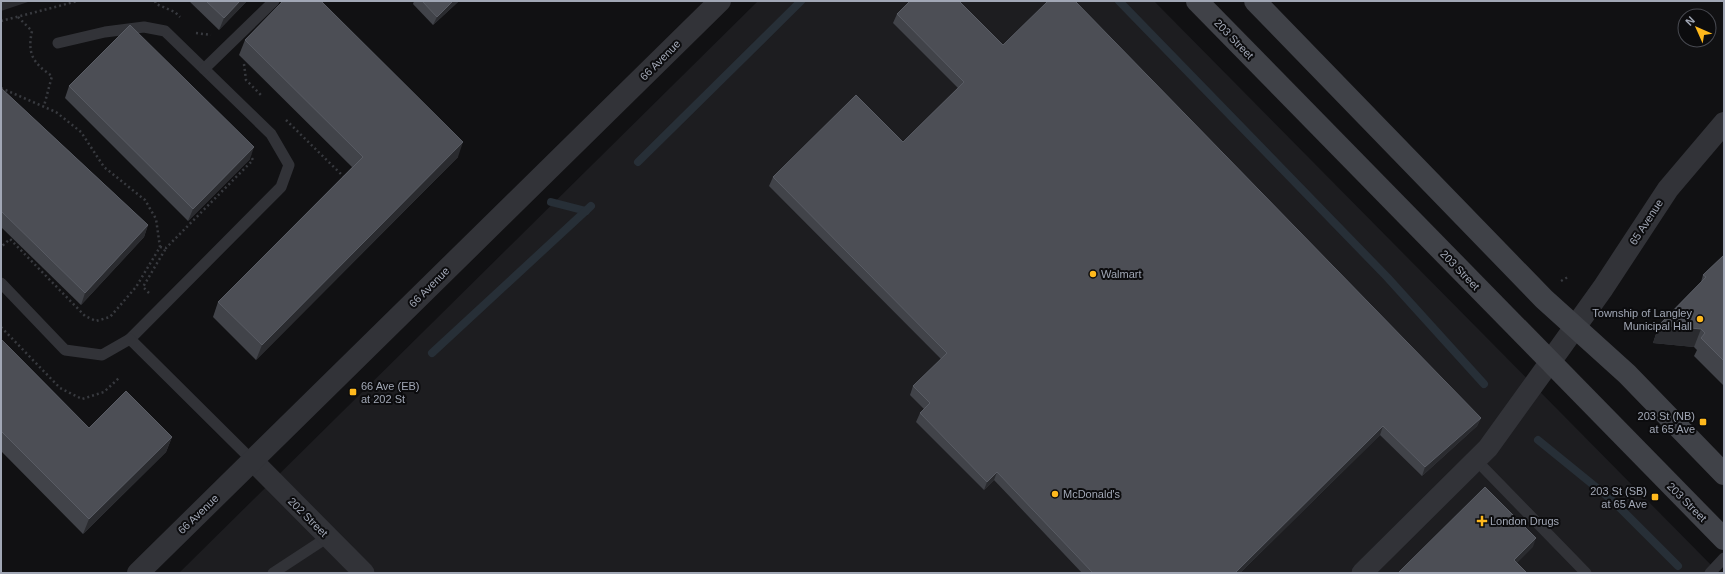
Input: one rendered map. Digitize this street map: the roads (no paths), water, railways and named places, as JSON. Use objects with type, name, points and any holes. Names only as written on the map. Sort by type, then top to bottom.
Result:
[{"type":"main road","name":"203 Street","points":[[1197,1],[1724,539]]},
{"type":"main road","points":[[1255,1],[1544,299],[1627,374],[1724,474]]},
{"type":"street","name":"66 Avenue","points":[[138,573],[720,1]]},
{"type":"street","name":"65 Avenue","points":[[1550,362],[1668,189],[1724,123]]},
{"type":"street","points":[[1362,573],[1488,448],[1550,362]]},
{"type":"street","name":"202 Street","points":[[252,461],[364,573]]},
{"type":"lane","points":[[204,69],[274,1]]},
{"type":"lane","points":[[1,283],[65,350],[102,355],[130,339],[281,187],[289,165],[273,137],[165,31],[144,27],[105,32],[58,43]]},
{"type":"lane","points":[[130,339],[252,461]]},
{"type":"lane","points":[[1476,460],[1586,573]]},
{"type":"lane","points":[[273,573],[328,537]]},
{"type":"lane","points":[[1710,573],[1724,558]]},
{"type":"waterway","points":[[638,162],[801,1]]},
{"type":"waterway","points":[[1119,1],[1387,277],[1484,384]]},
{"type":"waterway","points":[[551,202],[586,211]]},
{"type":"waterway","points":[[432,353],[591,206]]},
{"type":"waterway","points":[[1538,440],[1613,501],[1678,566]]},
{"type":"place","name":"Walmart","points":[[1093,274]]},
{"type":"place","name":"Township of Langley Municipal Hall","points":[[1700,319]]},
{"type":"place","name":"66 Ave (EB) at 202 St","points":[[353,392]]},
{"type":"place","name":"203 St (NB) at 65 Ave","points":[[1703,422]]},
{"type":"place","name":"McDonald's","points":[[1055,494]]},
{"type":"place","name":"203 St (SB) at 65 Ave","points":[[1655,497]]},
{"type":"place","name":"London Drugs","points":[[1482,521]]}]
